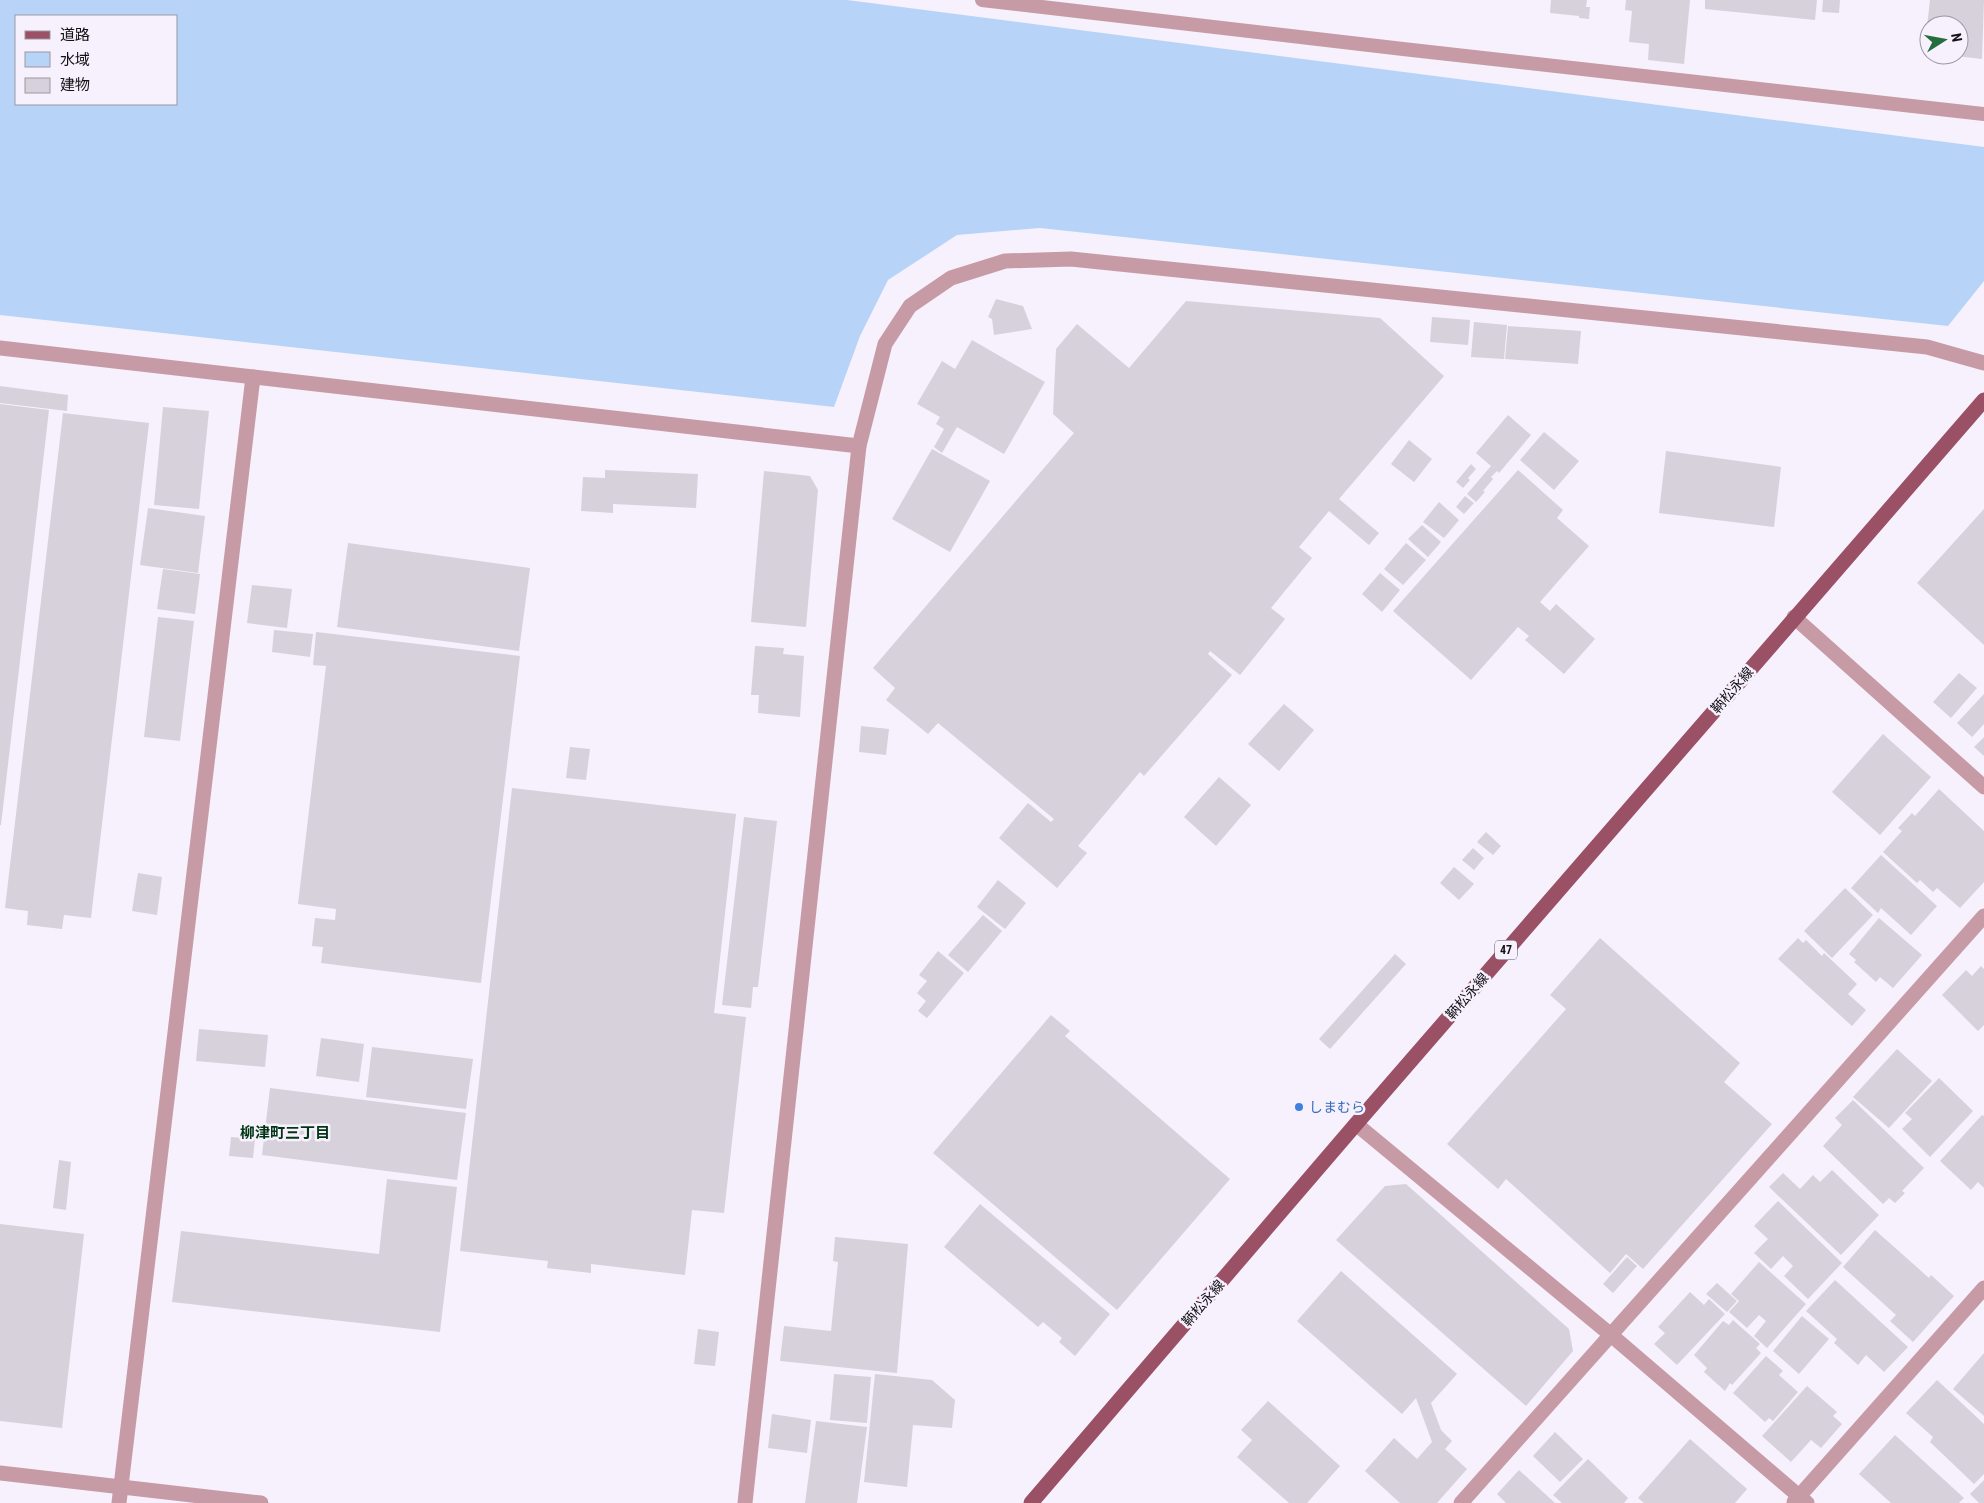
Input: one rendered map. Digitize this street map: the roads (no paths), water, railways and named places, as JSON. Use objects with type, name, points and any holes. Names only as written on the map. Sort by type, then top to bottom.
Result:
[{"type":"main road","name":"鞆松永線","points":[[1031,1503],[1794,617],[1984,400]]},
{"type":"street","points":[[745,1503],[859,446],[885,344],[910,306],[951,278],[1005,261],[1071,259],[1927,347],[1984,364]]},
{"type":"street","points":[[0,348],[859,446]]},
{"type":"street","points":[[118,1503],[253,377]]},
{"type":"street","points":[[1794,617],[1984,787]]},
{"type":"street","points":[[1461,1503],[1984,916]]},
{"type":"street","points":[[1356,1124],[1611,1335],[1799,1501],[1984,1288]]},
{"type":"street","points":[[0,1472],[261,1503]]},
{"type":"lane","points":[[982,0],[1402,50],[1984,114]]},
{"type":"water","points":[[0,0],[847,0],[1984,147],[1984,281],[1948,326],[1040,228],[957,235],[888,280],[860,336],[834,407],[0,315]]},
{"type":"place","name":"しまむら","points":[[1299,1107]]},
{"type":"district","name":"柳津町三丁目","points":[[285,1133]]}]
